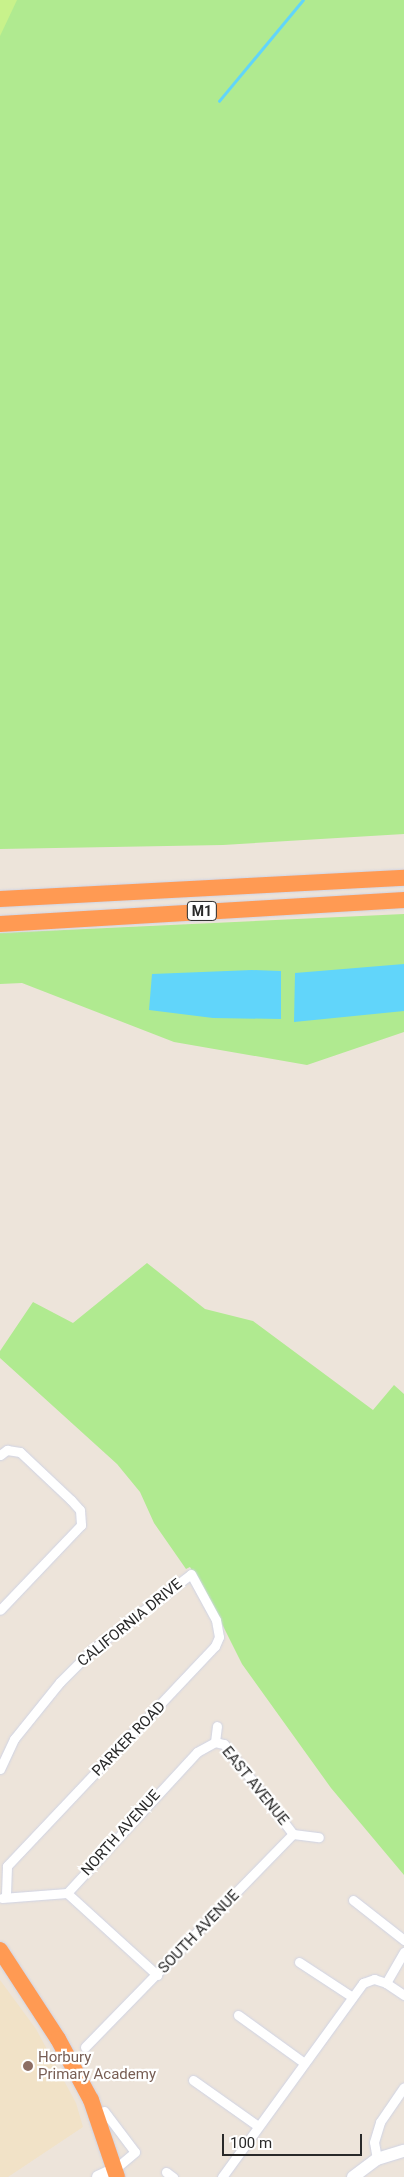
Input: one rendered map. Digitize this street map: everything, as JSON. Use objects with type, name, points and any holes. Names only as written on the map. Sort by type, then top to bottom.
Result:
[{"type":"highway","name":"M1","points":[[0,899],[404,878]]},
{"type":"highway","name":"M1","points":[[0,924],[404,900]]},
{"type":"highway","points":[[0,1950],[58,2039],[91,2100],[116,2173]]},
{"type":"street","points":[[0,1455],[7,1450],[20,1452],[80,1510],[81,1525],[0,1610]]},
{"type":"street","name":"CALIFORNIA DRIVE","points":[[0,1769],[14,1739],[60,1682],[93,1649],[191,1574]]},
{"type":"street","name":"PARKER ROAD","points":[[3,1898],[7,1866],[215,1646],[219,1636],[216,1620],[191,1574]]},
{"type":"street","points":[[215,1742],[217,1726]]},
{"type":"street","name":"EAST AVENUE","points":[[215,1742],[224,1744],[293,1834]]},
{"type":"street","name":"NORTH AVENUE","points":[[67,1893],[197,1752],[215,1742]]},
{"type":"street","points":[[293,1834],[319,1837]]},
{"type":"street","name":"SOUTH AVENUE","points":[[85,2047],[293,1834]]},
{"type":"street","points":[[3,1898],[67,1893],[156,1975]]},
{"type":"street","points":[[353,1900],[404,1940]]},
{"type":"street","points":[[386,1983],[404,1952]]},
{"type":"street","points":[[299,1962],[351,1996]]},
{"type":"street","points":[[222,2177],[303,2062],[351,1996],[363,1983],[374,1980],[386,1983],[404,1995]]},
{"type":"street","points":[[238,2015],[303,2062]]},
{"type":"street","points":[[193,2080],[258,2126]]},
{"type":"street","points":[[377,2160],[374,2142],[380,2122],[404,2087]]},
{"type":"street","points":[[98,2177],[116,2173],[135,2152],[104,2111]]},
{"type":"street","points":[[353,2177],[377,2160],[404,2151]]},
{"type":"shaded area","name":"Horbury Primary Academy","points":[[0,1980],[36,2029],[76,2103],[83,2127],[8,2177],[0,2177]]},
{"type":"green space","points":[[0,0],[404,0],[404,834],[223,845],[0,849]]},
{"type":"green space","points":[[0,0],[17,0],[0,36]]},
{"type":"green space","points":[[404,914],[404,1032],[307,1065],[174,1042],[22,983],[0,984],[0,933]]},
{"type":"green space","points":[[147,1263],[205,1309],[253,1321],[373,1410],[394,1385],[404,1394],[404,1875],[331,1788],[242,1664],[210,1600],[190,1567],[186,1569],[154,1523],[140,1492],[117,1464],[0,1358],[0,1351],[33,1302],[73,1323]]},
{"type":"water","points":[[404,964],[404,1011],[294,1022],[295,973]]},
{"type":"water","points":[[252,970],[281,971],[281,1019],[213,1018],[149,1010],[152,974]]},
{"type":"waterway","points":[[219,101],[303,0]]},
{"type":"place","name":"Horbury Primary Academy","points":[[28,2066]]}]
